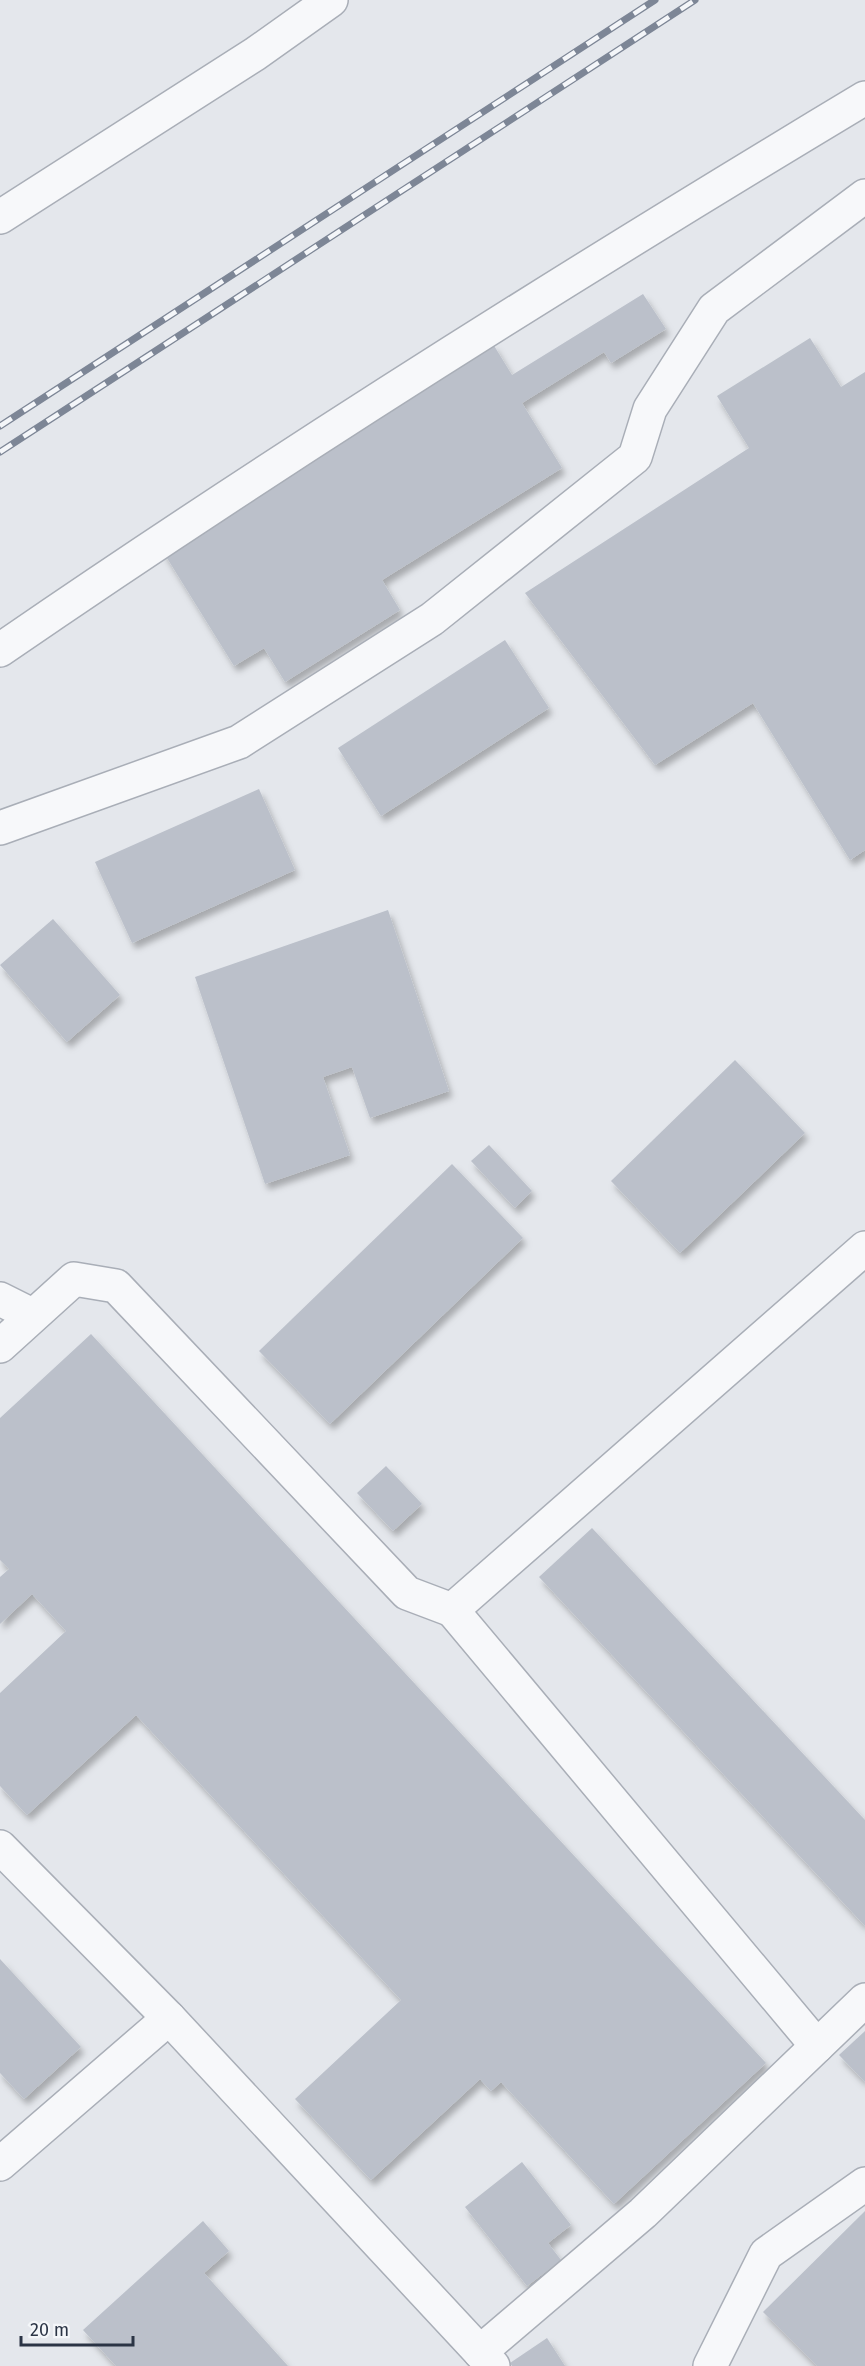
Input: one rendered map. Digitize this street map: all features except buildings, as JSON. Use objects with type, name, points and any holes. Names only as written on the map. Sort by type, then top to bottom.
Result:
[{"type":"lane","points":[[0,217],[255,54],[331,0]]},
{"type":"lane","points":[[0,650],[142,553],[631,238],[865,98]]},
{"type":"lane","points":[[0,828],[239,742],[432,619],[635,457],[650,410],[714,309],[865,196]]},
{"type":"lane","points":[[452,1610],[865,1248]]},
{"type":"lane","points":[[0,1346],[74,1279],[116,1286],[407,1593],[452,1610],[817,2046]]},
{"type":"lane","points":[[0,1299],[32,1316]]},
{"type":"lane","points":[[0,1847],[169,2018],[487,2359],[865,2000]]},
{"type":"lane","points":[[0,2164],[169,2018]]},
{"type":"lane","points":[[710,2366],[766,2254],[865,2184]]},
{"type":"railway","points":[[0,426],[655,0]]},
{"type":"railway","points":[[0,452],[695,0]]}]
